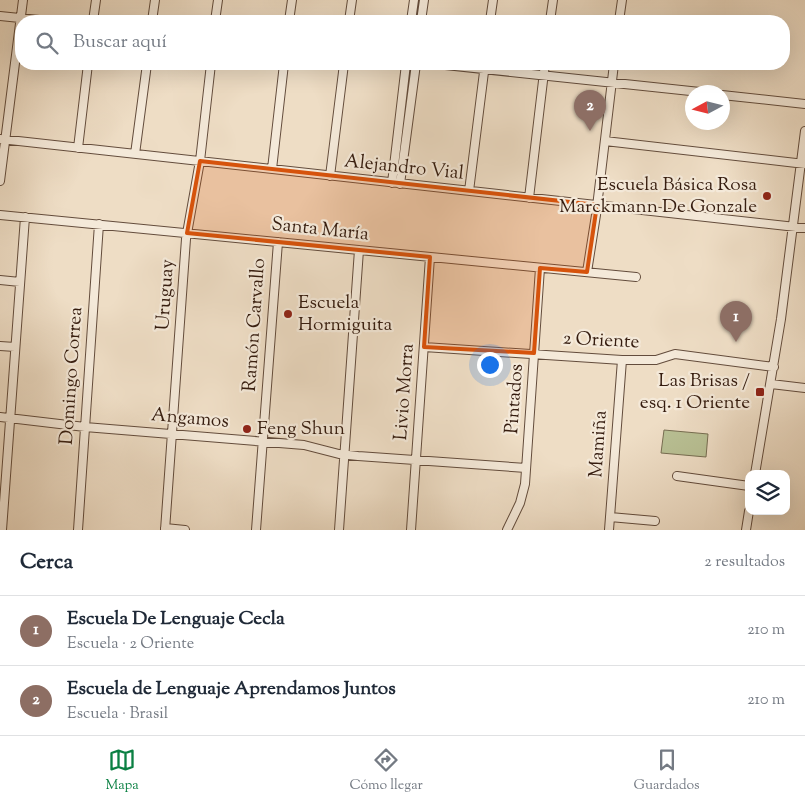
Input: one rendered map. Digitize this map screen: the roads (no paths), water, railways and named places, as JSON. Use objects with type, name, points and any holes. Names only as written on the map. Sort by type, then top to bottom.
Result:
[{"type":"street","points":[[21,15],[23,0]]},
{"type":"street","points":[[94,15],[96,0]]},
{"type":"street","points":[[153,15],[155,0]]},
{"type":"street","points":[[217,15],[218,0]]},
{"type":"street","points":[[290,15],[292,0]]},
{"type":"street","points":[[350,15],[352,0]]},
{"type":"street","points":[[412,15],[414,0]]},
{"type":"street","points":[[422,15],[424,0]]},
{"type":"street","points":[[491,15],[493,0]]},
{"type":"street","points":[[551,15],[553,0]]},
{"type":"street","points":[[620,15],[622,0]]},
{"type":"street","points":[[0,16],[15,17]]},
{"type":"street","points":[[0,181],[3,139],[15,58]]},
{"type":"street","points":[[78,148],[87,70]]},
{"type":"street","points":[[135,154],[146,70]]},
{"type":"street","name":"Uruguay","points":[[165,529],[186,233],[200,161],[210,70]]},
{"type":"street","points":[[272,169],[283,70]]},
{"type":"street","points":[[330,176],[343,70]]},
{"type":"street","points":[[396,183],[405,70]]},
{"type":"street","points":[[396,183],[415,70]]},
{"type":"street","points":[[469,191],[484,70]]},
{"type":"street","points":[[509,70],[544,76],[685,90]]},
{"type":"street","points":[[529,198],[544,70]]},
{"type":"street","points":[[586,272],[597,206],[613,70]]},
{"type":"street","points":[[730,96],[805,104]]},
{"type":"street","points":[[756,470],[774,367],[803,164],[805,131]]},
{"type":"street","name":"Alejandro Vial","points":[[3,139],[805,228]]},
{"type":"street","points":[[605,141],[803,164]]},
{"type":"street","name":"Santa María","points":[[0,214],[636,277]]},
{"type":"street","points":[[2,530],[25,217]]},
{"type":"street","name":"Domingo Correa","points":[[78,530],[99,224]]},
{"type":"street","name":"Ramón Carvallo","points":[[256,530],[278,242]]},
{"type":"street","points":[[339,530],[359,250]]},
{"type":"street","name":"Livio Morra","points":[[411,530],[430,257]]},
{"type":"street","name":"Pintados","points":[[507,530],[522,497],[526,468],[540,268]]},
{"type":"street","points":[[0,280],[20,282]]},
{"type":"street","points":[[0,346],[16,347]]},
{"type":"street","name":"2 Oriente","points":[[424,346],[622,360],[656,360],[676,354],[774,367]]},
{"type":"street","name":"Mamiña","points":[[609,530],[622,360]]},
{"type":"street","points":[[771,384],[805,388]]},
{"type":"street","name":"Angamos","points":[[0,417],[85,427],[304,445],[345,454],[526,468]]},
{"type":"street","points":[[677,476],[745,485]]},
{"type":"street","points":[[746,530],[748,515]]},
{"type":"street","points":[[610,517],[655,521]]},
{"type":"street","points":[[165,529],[185,530]]},
{"type":"place","name":"Escuela de Lenguaje Aprendamos Juntos","points":[[590,131]]},
{"type":"place","name":"Escuela Básica Rosa Marckmann De Gonzale","points":[[767,196]]},
{"type":"place","name":"Escuela Hormiguita","points":[[288,314]]},
{"type":"place","name":"Escuela De Lenguaje Cecla","points":[[736,342]]},
{"type":"place","name":"Las Brisas / esq. 1 Oriente","points":[[760,392]]},
{"type":"place","name":"Feng Shun","points":[[247,429]]}]
